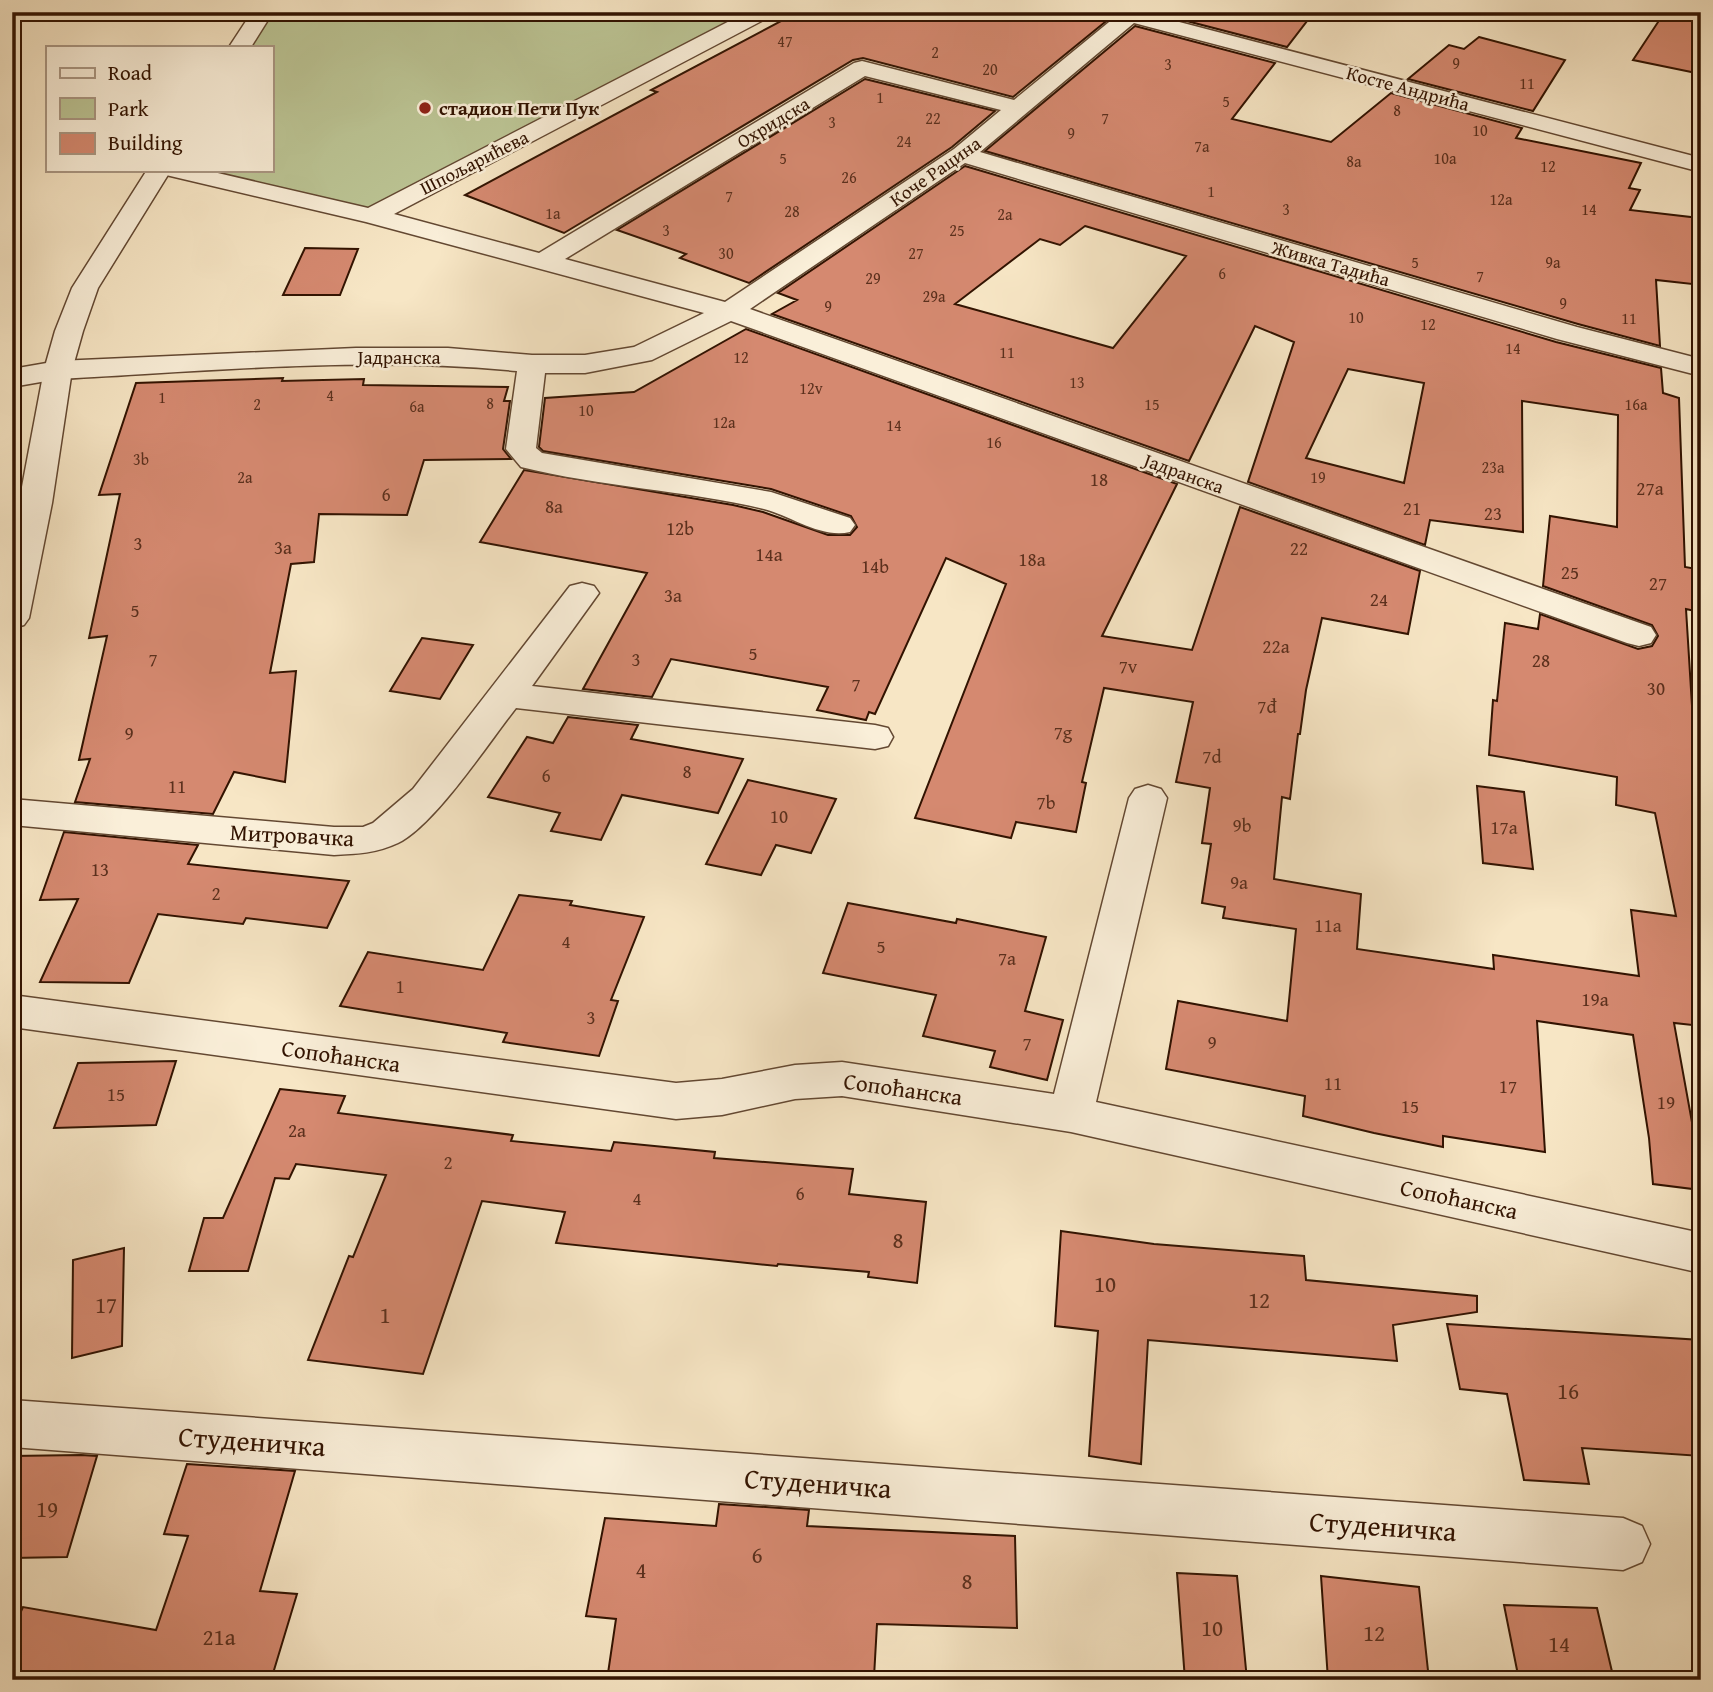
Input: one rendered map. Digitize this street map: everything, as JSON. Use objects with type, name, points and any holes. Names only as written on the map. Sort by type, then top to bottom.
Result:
[{"type":"street","points":[[241,46],[262,12]]},
{"type":"street","name":"Шпољарићева","points":[[371,216],[764,12]]},
{"type":"street","name":"Коче Рацина","points":[[729,311],[962,154],[1020,108],[1122,14]]},
{"type":"street","name":"Косте Андрића","points":[[1122,14],[1701,164]]},
{"type":"street","name":"Охридска","points":[[545,260],[862,68],[1020,108]]},
{"type":"street","name":"Живка Тадића","points":[[962,154],[1567,333],[1701,368]]},
{"type":"street","points":[[12,618],[24,505],[58,370],[85,288],[158,172]]},
{"type":"street","name":"Јадранска","points":[[184,172],[545,260],[729,311],[1639,635]]},
{"type":"street","name":"Јадранска","points":[[12,378],[58,370],[356,356],[448,356],[584,364],[642,354],[729,311]]},
{"type":"street","points":[[532,363],[521,449],[532,461],[771,501],[839,525]]},
{"type":"street","name":"Митровачка","points":[[12,813],[334,841],[366,840],[387,832],[426,798],[582,593]]},
{"type":"street","points":[[507,695],[875,737]]},
{"type":"street","points":[[1071,1114],[1148,798]]},
{"type":"street","name":"Сопоћанска","points":[[12,1011],[676,1101],[722,1097],[795,1083],[842,1079],[1071,1114],[1701,1253]]},
{"type":"street","name":"Студеничка","points":[[12,1423],[1623,1544]]},
{"type":"green space","name":"стадион Пети Пук","points":[[263,12],[764,12],[371,216],[184,172],[273,172],[273,46],[241,46]]},
{"type":"building","points":[[798,12],[1102,12],[1110,18],[1013,97],[863,58],[853,60],[564,233],[465,195],[657,92],[651,90]]},
{"type":"building","points":[[1152,12],[1274,12],[1307,21],[1287,47]]},
{"type":"building","points":[[1664,13],[1701,20],[1701,74],[1633,60]]},
{"type":"building","points":[[1135,26],[1275,63],[1232,119],[1331,142],[1391,93],[1522,128],[1516,138],[1641,163],[1629,188],[1640,190],[1630,210],[1699,218],[1701,285],[1656,280],[1660,346],[985,151]]},
{"type":"building","points":[[1479,37],[1565,60],[1533,111],[1408,79],[1449,45],[1464,49]]},
{"type":"building","points":[[865,79],[995,111],[952,147],[749,283],[680,258],[686,254],[617,230]]},
{"type":"building","points":[[965,166],[1556,342],[1661,368],[1663,393],[1679,398],[1685,567],[1697,569],[1695,611],[1686,609],[1697,786],[1700,787],[1701,1026],[1674,1023],[1701,1172],[1701,1190],[1653,1184],[1649,1138],[1633,1035],[1537,1021],[1545,1152],[1443,1136],[1443,1147],[1374,1133],[1303,1116],[1305,1096],[1166,1069],[1178,1001],[1287,1021],[1296,929],[1223,918],[1225,907],[1202,903],[1211,844],[1202,843],[1210,788],[1176,782],[1193,702],[1104,688],[1082,782],[1086,783],[1076,832],[1016,822],[1011,838],[915,818],[1006,584],[946,558],[875,714],[869,712],[866,720],[817,710],[828,687],[671,659],[652,697],[583,689],[647,573],[480,542],[524,470],[733,505],[763,512],[828,535],[850,535],[857,527],[851,516],[771,489],[543,451],[539,447],[545,398],[634,392],[746,329],[1177,484],[1102,636],[1192,650],[1240,507],[1420,571],[1408,634],[1322,618],[1298,734],[1290,799],[1282,797],[1274,879],[1361,894],[1357,949],[1494,969],[1493,955],[1639,976],[1631,910],[1676,916],[1655,813],[1616,805],[1617,777],[1489,755],[1493,700],[1497,701],[1505,623],[1538,629],[1540,614],[1638,649],[1652,646],[1658,636],[1652,625],[1543,586],[1550,516],[1617,527],[1618,415],[1522,401],[1523,532],[1430,520],[1425,545],[1248,482],[1294,342],[1255,326],[1189,461],[772,314],[797,300],[778,293]],"holes":[[[1085,226],[1186,256],[1113,348],[955,304],[1040,239],[1060,245]],[[1348,369],[1424,383],[1404,483],[1306,458]]]},
{"type":"building","points":[[305,248],[358,249],[340,295],[283,295]]},
{"type":"building","points":[[283,378],[282,381],[364,379],[363,385],[508,387],[504,401],[510,401],[503,449],[511,459],[424,460],[407,515],[319,514],[314,562],[291,564],[270,673],[296,671],[285,782],[234,772],[213,814],[75,802],[90,759],[79,760],[107,636],[89,638],[120,494],[99,495],[136,383]]},
{"type":"building","points":[[422,638],[473,645],[440,699],[390,691]]},
{"type":"building","points":[[568,717],[638,725],[631,739],[743,759],[718,813],[622,795],[601,840],[551,831],[560,813],[488,797],[527,737],[553,743]]},
{"type":"building","points":[[748,780],[836,799],[811,853],[776,845],[761,875],[706,864]]},
{"type":"building","points":[[1477,786],[1524,792],[1533,869],[1483,863]]},
{"type":"building","points":[[64,832],[198,845],[188,864],[349,881],[327,928],[246,918],[243,924],[158,914],[129,983],[40,982],[78,899],[40,900]]},
{"type":"building","points":[[519,895],[572,901],[570,905],[644,917],[611,1000],[618,1001],[599,1056],[503,1042],[507,1033],[340,1006],[368,952],[483,970]]},
{"type":"building","points":[[848,903],[956,923],[957,919],[1046,937],[1025,1011],[1063,1020],[1047,1080],[990,1067],[995,1051],[923,1036],[936,995],[823,973]]},
{"type":"building","points":[[176,1061],[156,1125],[54,1128],[78,1063]]},
{"type":"building","points":[[280,1089],[345,1096],[338,1113],[513,1135],[511,1141],[611,1151],[614,1142],[715,1152],[714,1158],[853,1169],[849,1194],[926,1202],[917,1283],[868,1277],[869,1272],[777,1266],[556,1243],[565,1212],[482,1201],[423,1374],[308,1360],[349,1256],[353,1257],[386,1175],[296,1164],[289,1179],[275,1178],[248,1271],[189,1271],[204,1218],[223,1218]]},
{"type":"building","points":[[1061,1231],[1154,1244],[1304,1256],[1306,1280],[1477,1296],[1477,1312],[1393,1325],[1397,1361],[1148,1340],[1141,1464],[1089,1456],[1098,1331],[1055,1326]]},
{"type":"building","points":[[124,1248],[122,1346],[72,1358],[73,1260]]},
{"type":"building","points":[[1447,1324],[1701,1340],[1701,1456],[1582,1448],[1589,1484],[1524,1480],[1507,1394],[1460,1389]]},
{"type":"building","points":[[12,1456],[97,1456],[67,1557],[12,1558]]},
{"type":"building","points":[[187,1464],[295,1471],[260,1591],[297,1594],[271,1680],[12,1680],[12,1631],[23,1607],[156,1630],[188,1536],[164,1534]]},
{"type":"building","points":[[719,1504],[809,1510],[807,1526],[1015,1536],[1017,1628],[877,1624],[874,1677],[800,1672],[800,1680],[607,1680],[616,1619],[586,1616],[605,1518],[716,1526]]},
{"type":"building","points":[[1177,1573],[1237,1576],[1247,1680],[1185,1680]]},
{"type":"building","points":[[1321,1576],[1419,1587],[1429,1680],[1328,1680]]},
{"type":"building","points":[[1504,1605],[1597,1608],[1614,1680],[1519,1680]]},
{"type":"place","name":"стадион Пети Пук","points":[[425,108]]}]
